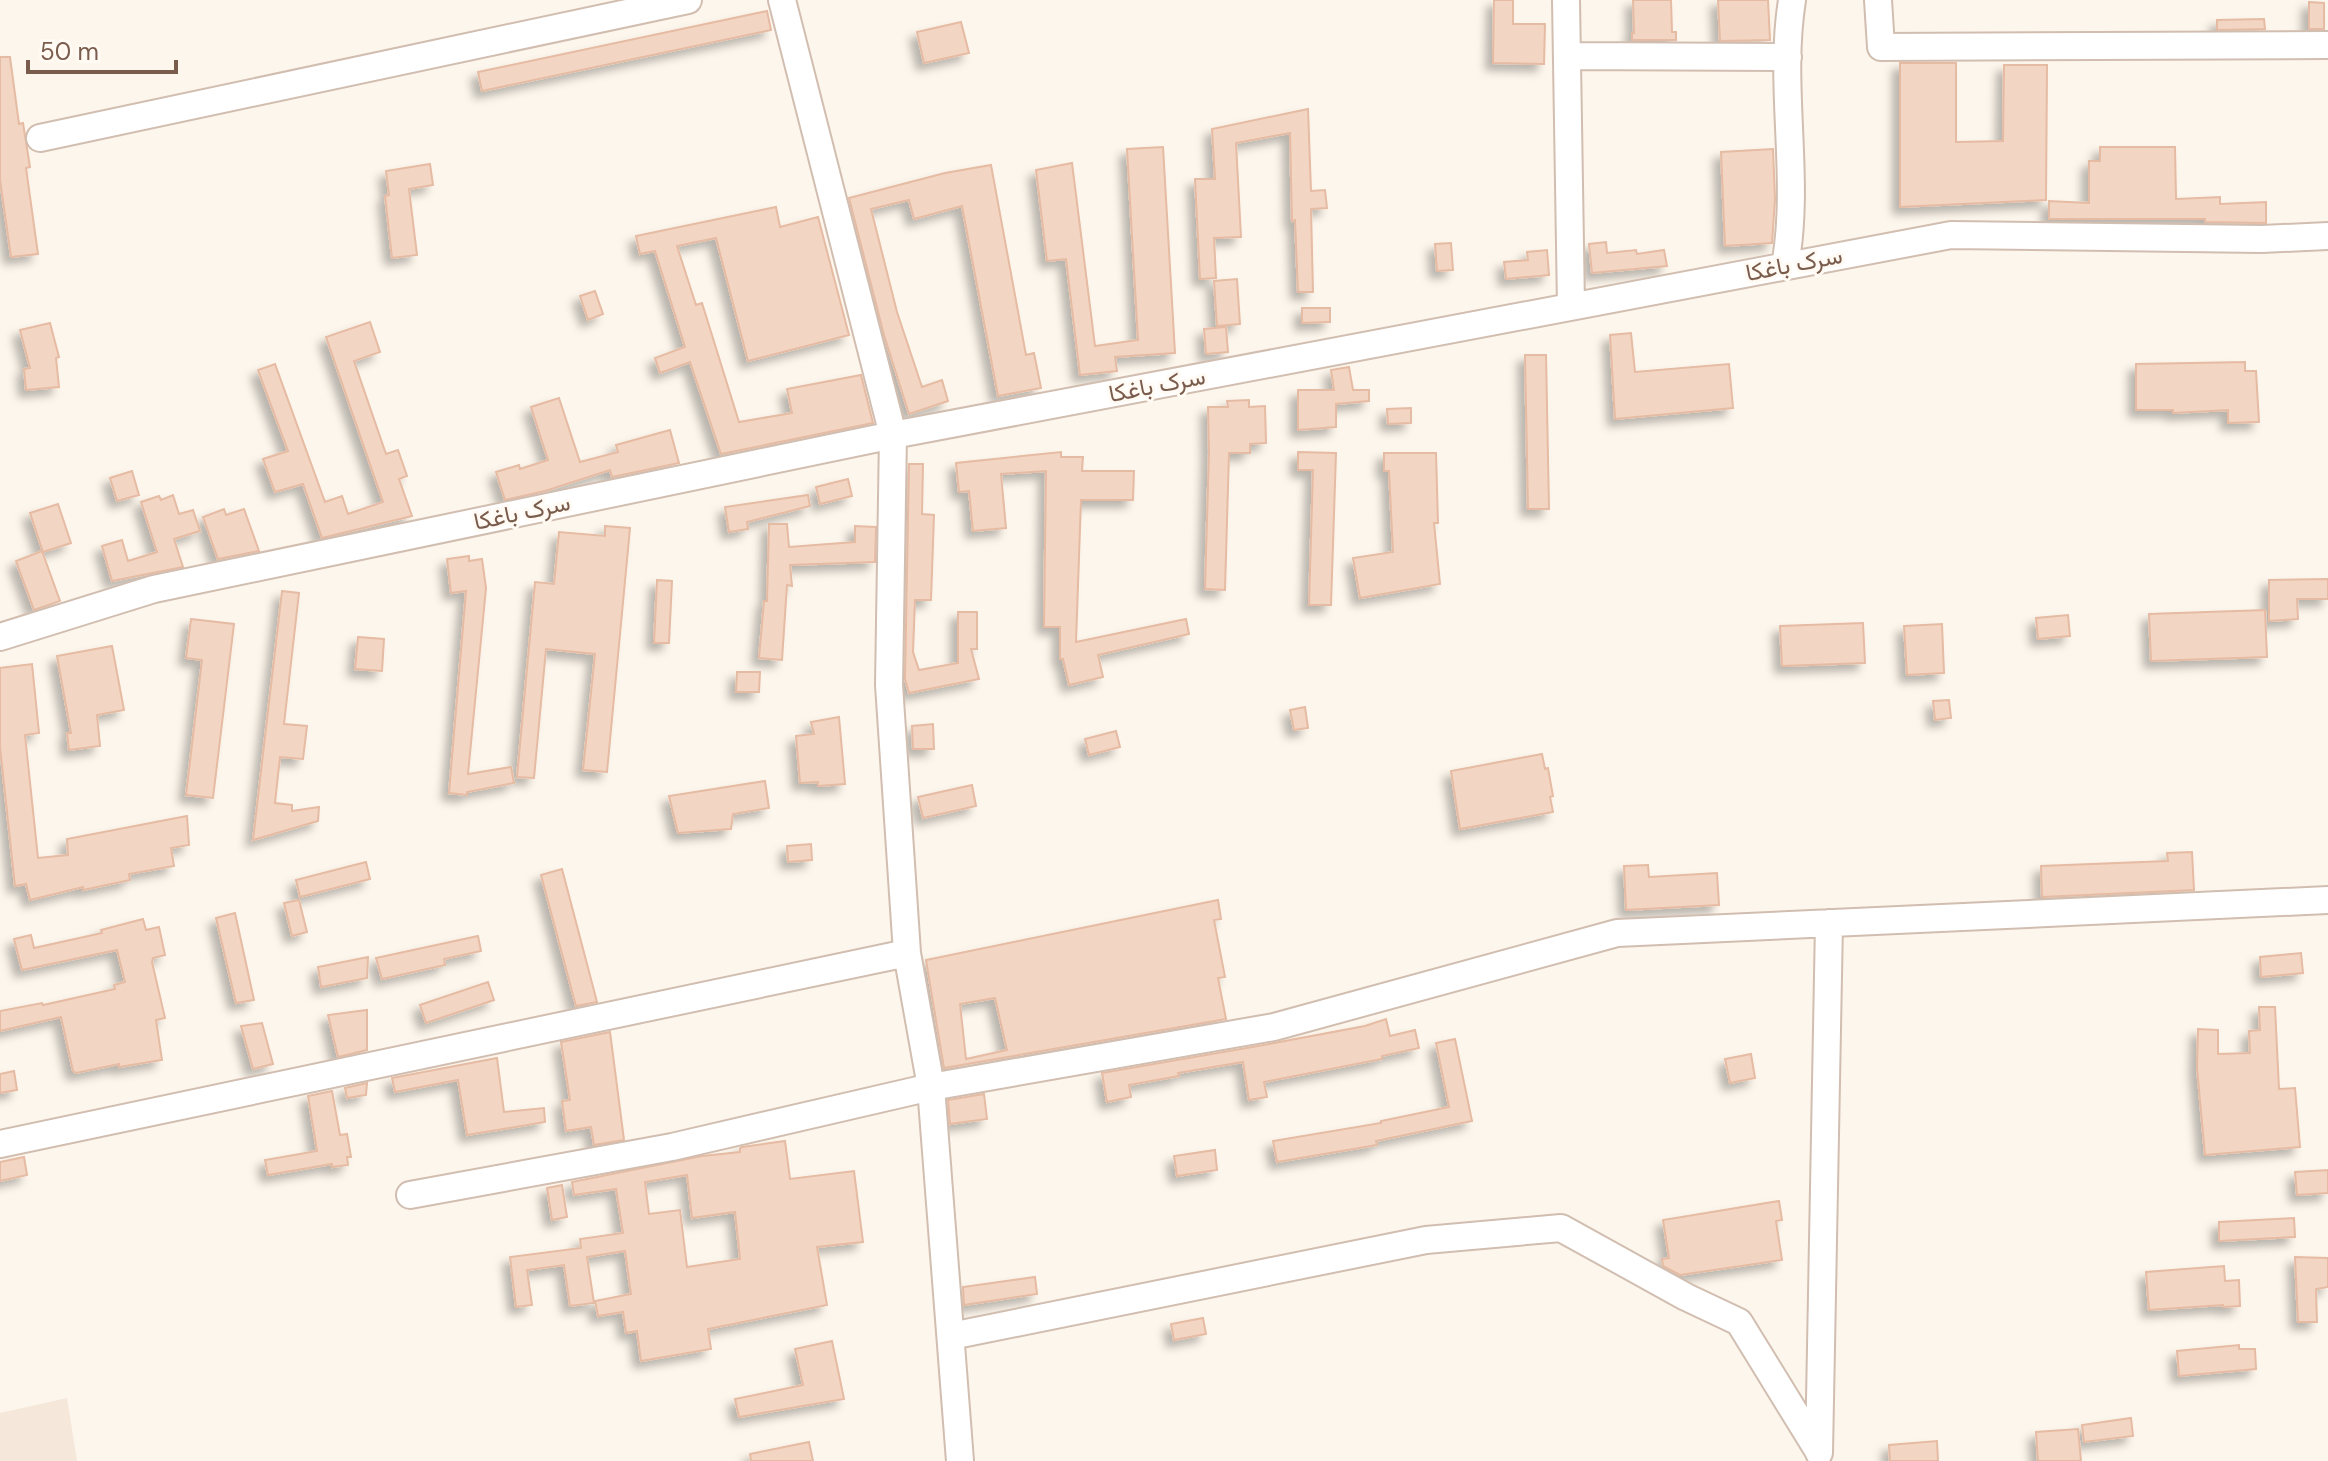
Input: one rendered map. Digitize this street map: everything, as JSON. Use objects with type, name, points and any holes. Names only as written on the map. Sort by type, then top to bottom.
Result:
[{"type":"street","points":[[40,138],[688,0]]},
{"type":"street","points":[[782,0],[893,435],[889,685],[907,953],[931,1087],[960,1461]]},
{"type":"street","points":[[1566,0],[1571,306]]},
{"type":"street","points":[[1785,266],[1791,221],[1788,57],[1792,0]]},
{"type":"street","points":[[1878,0],[1881,47],[2328,45]]},
{"type":"street","points":[[1567,56],[1788,57]]},
{"type":"street","name":"سرک باغکا","points":[[0,637],[154,589],[893,435],[1951,235],[2262,239],[2328,236]]},
{"type":"street","points":[[410,1195],[672,1147],[931,1087],[1274,1027],[1617,933],[2328,900]]},
{"type":"street","points":[[1819,1456],[1829,923]]},
{"type":"street","points":[[0,1144],[907,953]]},
{"type":"street","points":[[951,1336],[1426,1240],[1561,1228],[1686,1297],[1739,1322],[1819,1456]]},
{"type":"shaded area","points":[[67,1398],[77,1461],[0,1461],[0,1413]]},
{"type":"building","points":[[1494,0],[1513,0],[1513,24],[1545,24],[1544,64],[1493,63]]},
{"type":"building","points":[[1633,0],[1671,0],[1672,32],[1676,32],[1676,40],[1632,40]]},
{"type":"building","points":[[1718,0],[1768,0],[1770,40],[1720,41]]},
{"type":"building","points":[[2309,2],[2324,3],[2324,29],[2309,29]]},
{"type":"building","points":[[767,11],[771,30],[482,91],[478,72]]},
{"type":"building","points":[[2264,19],[2265,29],[2217,30],[2217,20]]},
{"type":"building","points":[[961,22],[969,53],[924,63],[917,32]]},
{"type":"building","points":[[0,57],[10,57],[19,124],[23,123],[38,254],[11,257],[0,180]]},
{"type":"building","points":[[1900,63],[1956,63],[1956,142],[2003,141],[2004,65],[2047,65],[2046,200],[1900,207]]},
{"type":"building","points":[[1308,109],[1311,191],[1325,190],[1327,208],[1311,209],[1313,292],[1298,292],[1295,220],[1292,221],[1290,133],[1236,143],[1241,237],[1214,238],[1216,278],[1200,279],[1195,179],[1215,179],[1212,129]]},
{"type":"building","points":[[1163,147],[1175,353],[1115,357],[1117,371],[1080,375],[1066,259],[1047,261],[1036,170],[1072,163],[1095,346],[1138,340],[1127,149]]},
{"type":"building","points":[[2100,147],[2175,147],[2176,199],[2220,197],[2220,204],[2266,202],[2266,223],[2205,222],[2205,219],[2049,219],[2049,201],[2089,203],[2089,161],[2100,161]]},
{"type":"building","points":[[1773,149],[1775,199],[1772,243],[1725,246],[1721,152]]},
{"type":"building","points":[[430,164],[433,185],[409,189],[417,255],[392,258],[385,196],[389,195],[386,171]]},
{"type":"building","points":[[991,165],[1026,355],[1034,353],[1041,388],[998,396],[962,206],[914,219],[909,200],[871,209],[897,312],[922,387],[942,380],[948,401],[909,414],[884,335],[849,198],[945,173]]},
{"type":"building","points":[[776,207],[780,227],[818,217],[849,335],[748,361],[716,238],[677,246],[696,305],[702,303],[739,422],[792,413],[787,389],[861,375],[873,423],[721,454],[690,362],[660,373],[655,358],[685,347],[655,251],[640,254],[636,236]]},
{"type":"building","points":[[1606,242],[1607,253],[1636,250],[1637,254],[1664,250],[1667,266],[1592,273],[1589,244]]},
{"type":"building","points":[[1451,243],[1453,270],[1437,271],[1435,244]]},
{"type":"building","points":[[1547,250],[1549,275],[1506,279],[1504,262],[1528,260],[1527,252]]},
{"type":"building","points":[[1237,279],[1240,324],[1217,326],[1214,281]]},
{"type":"building","points":[[595,291],[603,314],[588,320],[580,296]]},
{"type":"building","points":[[1302,308],[1330,308],[1330,322],[1302,323]]},
{"type":"building","points":[[370,322],[380,352],[354,361],[386,454],[398,450],[407,476],[399,479],[412,516],[322,538],[303,484],[275,492],[263,459],[288,451],[258,370],[275,364],[325,502],[342,496],[348,514],[383,502],[326,337]]},
{"type":"building","points":[[50,323],[59,357],[56,358],[59,387],[26,390],[24,369],[30,368],[20,330]]},
{"type":"building","points":[[1226,327],[1228,352],[1206,354],[1204,329]]},
{"type":"building","points":[[1631,333],[1635,372],[1729,364],[1733,408],[1615,419],[1610,335]]},
{"type":"building","points":[[1525,355],[1546,355],[1549,509],[1528,509]]},
{"type":"building","points":[[2245,362],[2245,371],[2256,371],[2259,422],[2228,423],[2228,410],[2173,413],[2173,410],[2136,410],[2136,364]]},
{"type":"building","points":[[1349,367],[1353,390],[1369,390],[1369,401],[1336,404],[1336,427],[1298,430],[1298,390],[1334,390],[1331,370]]},
{"type":"building","points":[[559,398],[580,462],[618,452],[616,445],[670,430],[679,463],[612,477],[610,470],[505,500],[496,472],[519,465],[520,469],[548,460],[531,407]]},
{"type":"building","points":[[1249,400],[1249,407],[1265,406],[1266,443],[1250,444],[1250,453],[1229,453],[1225,590],[1205,589],[1208,407],[1228,407],[1227,401]]},
{"type":"building","points":[[1411,408],[1411,423],[1388,424],[1387,409]]},
{"type":"building","points":[[1061,452],[1061,457],[1083,457],[1082,471],[1134,471],[1133,500],[1081,500],[1076,642],[1186,619],[1189,634],[1098,655],[1103,677],[1069,685],[1063,659],[1060,659],[1060,627],[1044,627],[1046,471],[1001,474],[1006,528],[973,531],[969,491],[959,492],[956,463]]},
{"type":"building","points":[[1298,452],[1336,453],[1331,605],[1309,605],[1313,470],[1298,470]]},
{"type":"building","points":[[1384,453],[1436,453],[1438,523],[1434,523],[1440,584],[1360,598],[1353,558],[1393,552],[1389,471],[1384,471]]},
{"type":"building","points":[[909,464],[923,464],[922,514],[934,515],[931,600],[915,600],[913,652],[919,670],[958,663],[958,612],[977,612],[977,649],[971,649],[979,679],[909,693],[905,679]]},
{"type":"building","points":[[132,471],[139,495],[117,501],[110,478]]},
{"type":"building","points":[[848,479],[852,496],[820,504],[816,487]]},
{"type":"building","points":[[173,495],[179,514],[193,510],[200,531],[174,539],[183,567],[112,581],[102,546],[122,540],[128,561],[157,552],[141,502]]},
{"type":"building","points":[[808,495],[810,506],[747,522],[748,529],[729,532],[725,507]]},
{"type":"building","points":[[58,504],[71,543],[43,552],[30,513]]},
{"type":"building","points":[[224,509],[226,515],[244,509],[259,551],[218,559],[203,517]]},
{"type":"building","points":[[769,524],[787,524],[789,547],[855,542],[855,526],[876,527],[875,562],[790,565],[792,586],[787,585],[782,660],[759,658],[764,601],[767,601]]},
{"type":"building","points":[[605,526],[630,528],[607,772],[583,770],[595,654],[546,649],[534,778],[517,777],[535,582],[554,584],[559,532],[605,536]]},
{"type":"building","points":[[42,551],[60,601],[34,610],[16,561]]},
{"type":"building","points":[[469,556],[469,561],[482,559],[486,588],[468,774],[511,767],[514,783],[467,792],[467,795],[449,793],[466,591],[451,593],[447,559]]},
{"type":"building","points":[[2328,579],[2328,599],[2297,599],[2298,619],[2269,621],[2269,580]]},
{"type":"building","points":[[657,580],[672,581],[669,643],[654,643]]},
{"type":"building","points":[[282,591],[299,593],[284,724],[307,726],[303,759],[280,757],[275,803],[292,805],[292,811],[319,807],[318,821],[253,840]]},
{"type":"building","points":[[2265,610],[2267,657],[2151,661],[2149,614]]},
{"type":"building","points":[[2068,615],[2070,636],[2038,639],[2036,618]]},
{"type":"building","points":[[191,619],[234,624],[213,798],[186,795],[202,660],[186,658]]},
{"type":"building","points":[[1863,623],[1865,663],[1782,666],[1780,626]]},
{"type":"building","points":[[1942,624],[1944,673],[1907,675],[1904,626]]},
{"type":"building","points":[[358,637],[384,639],[382,671],[355,669]]},
{"type":"building","points":[[112,646],[124,710],[97,715],[100,746],[69,750],[67,733],[71,733],[57,656]]},
{"type":"building","points":[[32,664],[39,733],[25,735],[38,858],[68,855],[67,839],[187,816],[189,845],[171,848],[174,866],[129,874],[130,880],[30,900],[26,884],[15,886],[0,747],[0,668]]},
{"type":"building","points":[[737,672],[760,672],[759,692],[736,692]]},
{"type":"building","points":[[1949,700],[1951,718],[1935,720],[1933,701]]},
{"type":"building","points":[[1305,707],[1308,728],[1294,730],[1290,710]]},
{"type":"building","points":[[839,717],[845,784],[818,786],[818,782],[800,783],[796,736],[814,734],[811,722]]},
{"type":"building","points":[[933,724],[934,749],[913,749],[912,726]]},
{"type":"building","points":[[1116,731],[1120,747],[1089,755],[1085,739]]},
{"type":"building","points":[[1542,754],[1545,769],[1548,768],[1553,812],[1460,829],[1451,771]]},
{"type":"building","points":[[765,781],[769,808],[733,814],[731,829],[678,833],[669,796]]},
{"type":"building","points":[[972,785],[976,806],[923,818],[918,797]]},
{"type":"building","points":[[811,844],[812,860],[788,862],[787,846]]},
{"type":"building","points":[[2192,852],[2194,890],[2042,897],[2041,866],[2168,861],[2167,853]]},
{"type":"building","points":[[366,862],[370,879],[300,897],[296,880]]},
{"type":"building","points":[[1648,865],[1649,877],[1717,873],[1719,905],[1626,910],[1624,866]]},
{"type":"building","points":[[562,869],[597,1002],[576,1006],[541,875]]},
{"type":"building","points":[[299,900],[307,932],[292,936],[284,903]]},
{"type":"building","points":[[1218,900],[1221,919],[1214,920],[1225,977],[1218,978],[1226,1019],[944,1068],[926,960]],"holes":[[[995,998],[1007,1050],[966,1059],[960,1004]]]},
{"type":"building","points":[[235,913],[254,1000],[236,1003],[216,918]]},
{"type":"building","points":[[143,919],[146,930],[159,927],[165,955],[153,958],[152,962],[165,1018],[156,1020],[162,1060],[119,1067],[119,1064],[76,1073],[61,1017],[0,1031],[0,1011],[115,989],[114,985],[125,982],[117,950],[22,970],[14,939],[31,935],[34,948],[102,933],[101,930]]},
{"type":"building","points":[[478,936],[481,951],[444,959],[445,965],[382,979],[376,958]]},
{"type":"building","points":[[2301,953],[2303,973],[2261,977],[2260,957]]},
{"type":"building","points":[[368,957],[367,978],[321,987],[318,967]]},
{"type":"building","points":[[488,982],[494,1000],[426,1023],[420,1005]]},
{"type":"building","points":[[2259,1007],[2275,1007],[2279,1089],[2295,1088],[2300,1147],[2205,1155],[2197,1068],[2198,1029],[2218,1030],[2218,1054],[2250,1053],[2249,1031],[2260,1030]]},
{"type":"building","points":[[367,1010],[367,1050],[338,1057],[328,1015]]},
{"type":"building","points":[[1386,1019],[1390,1036],[1415,1030],[1419,1048],[1382,1056],[1382,1059],[1264,1082],[1267,1097],[1249,1100],[1243,1062],[1129,1085],[1131,1097],[1107,1102],[1102,1073],[1365,1026]]},
{"type":"building","points":[[262,1023],[273,1064],[253,1069],[241,1026]]},
{"type":"building","points":[[610,1032],[624,1140],[594,1145],[591,1127],[566,1131],[562,1101],[570,1100],[561,1042]]},
{"type":"building","points":[[1455,1039],[1472,1121],[1376,1141],[1377,1145],[1277,1162],[1273,1141],[1381,1123],[1449,1107],[1436,1043]]},
{"type":"building","points":[[1751,1054],[1755,1078],[1730,1083],[1725,1059]]},
{"type":"building","points":[[497,1058],[504,1112],[544,1108],[545,1122],[467,1135],[458,1080],[395,1092],[392,1078]]},
{"type":"building","points":[[14,1071],[17,1090],[0,1093],[0,1074]]},
{"type":"building","points":[[367,1083],[366,1095],[347,1098],[345,1088]]},
{"type":"building","points":[[332,1091],[340,1135],[347,1134],[351,1157],[347,1157],[348,1165],[332,1167],[332,1164],[268,1175],[265,1160],[317,1151],[308,1096]]},
{"type":"building","points":[[984,1094],[987,1119],[950,1124],[948,1100]]},
{"type":"building","points":[[785,1141],[790,1179],[854,1171],[863,1242],[817,1247],[827,1305],[708,1329],[711,1349],[641,1361],[637,1331],[626,1333],[623,1312],[598,1316],[595,1301],[631,1294],[625,1251],[587,1257],[594,1303],[570,1306],[564,1265],[527,1270],[532,1305],[516,1307],[510,1257],[581,1248],[580,1239],[623,1233],[616,1189],[574,1195],[572,1182],[702,1156],[740,1152],[742,1147]],"holes":[[[687,1175],[692,1218],[735,1212],[740,1259],[687,1267],[680,1210],[649,1214],[645,1182]]]},
{"type":"building","points":[[1215,1150],[1217,1170],[1177,1176],[1174,1156]]},
{"type":"building","points":[[24,1157],[27,1175],[0,1181],[0,1162]]},
{"type":"building","points":[[2328,1170],[2328,1193],[2297,1195],[2295,1172]]},
{"type":"building","points":[[562,1185],[567,1217],[552,1220],[547,1188]]},
{"type":"building","points":[[1779,1201],[1782,1220],[1776,1221],[1782,1260],[1680,1275],[1663,1266],[1662,1259],[1669,1258],[1663,1220]]},
{"type":"building","points":[[2294,1218],[2295,1237],[2219,1241],[2219,1222]]},
{"type":"building","points":[[2295,1257],[2328,1258],[2328,1287],[2316,1289],[2317,1322],[2298,1322]]},
{"type":"building","points":[[2224,1266],[2225,1281],[2239,1280],[2240,1306],[2149,1310],[2146,1272]]},
{"type":"building","points":[[1035,1277],[1037,1294],[964,1305],[963,1287]]},
{"type":"building","points":[[1203,1318],[1206,1334],[1174,1340],[1171,1324]]},
{"type":"building","points":[[832,1341],[844,1399],[739,1417],[735,1399],[803,1385],[795,1349]]},
{"type":"building","points":[[2239,1345],[2239,1349],[2255,1349],[2256,1369],[2179,1376],[2177,1351]]},
{"type":"building","points":[[2131,1418],[2133,1436],[2084,1442],[2082,1425]]},
{"type":"building","points":[[2078,1429],[2081,1461],[2038,1461],[2036,1432]]},
{"type":"building","points":[[1937,1441],[1938,1461],[1890,1461],[1889,1445]]},
{"type":"building","points":[[809,1442],[813,1461],[751,1461],[750,1454]]}]
